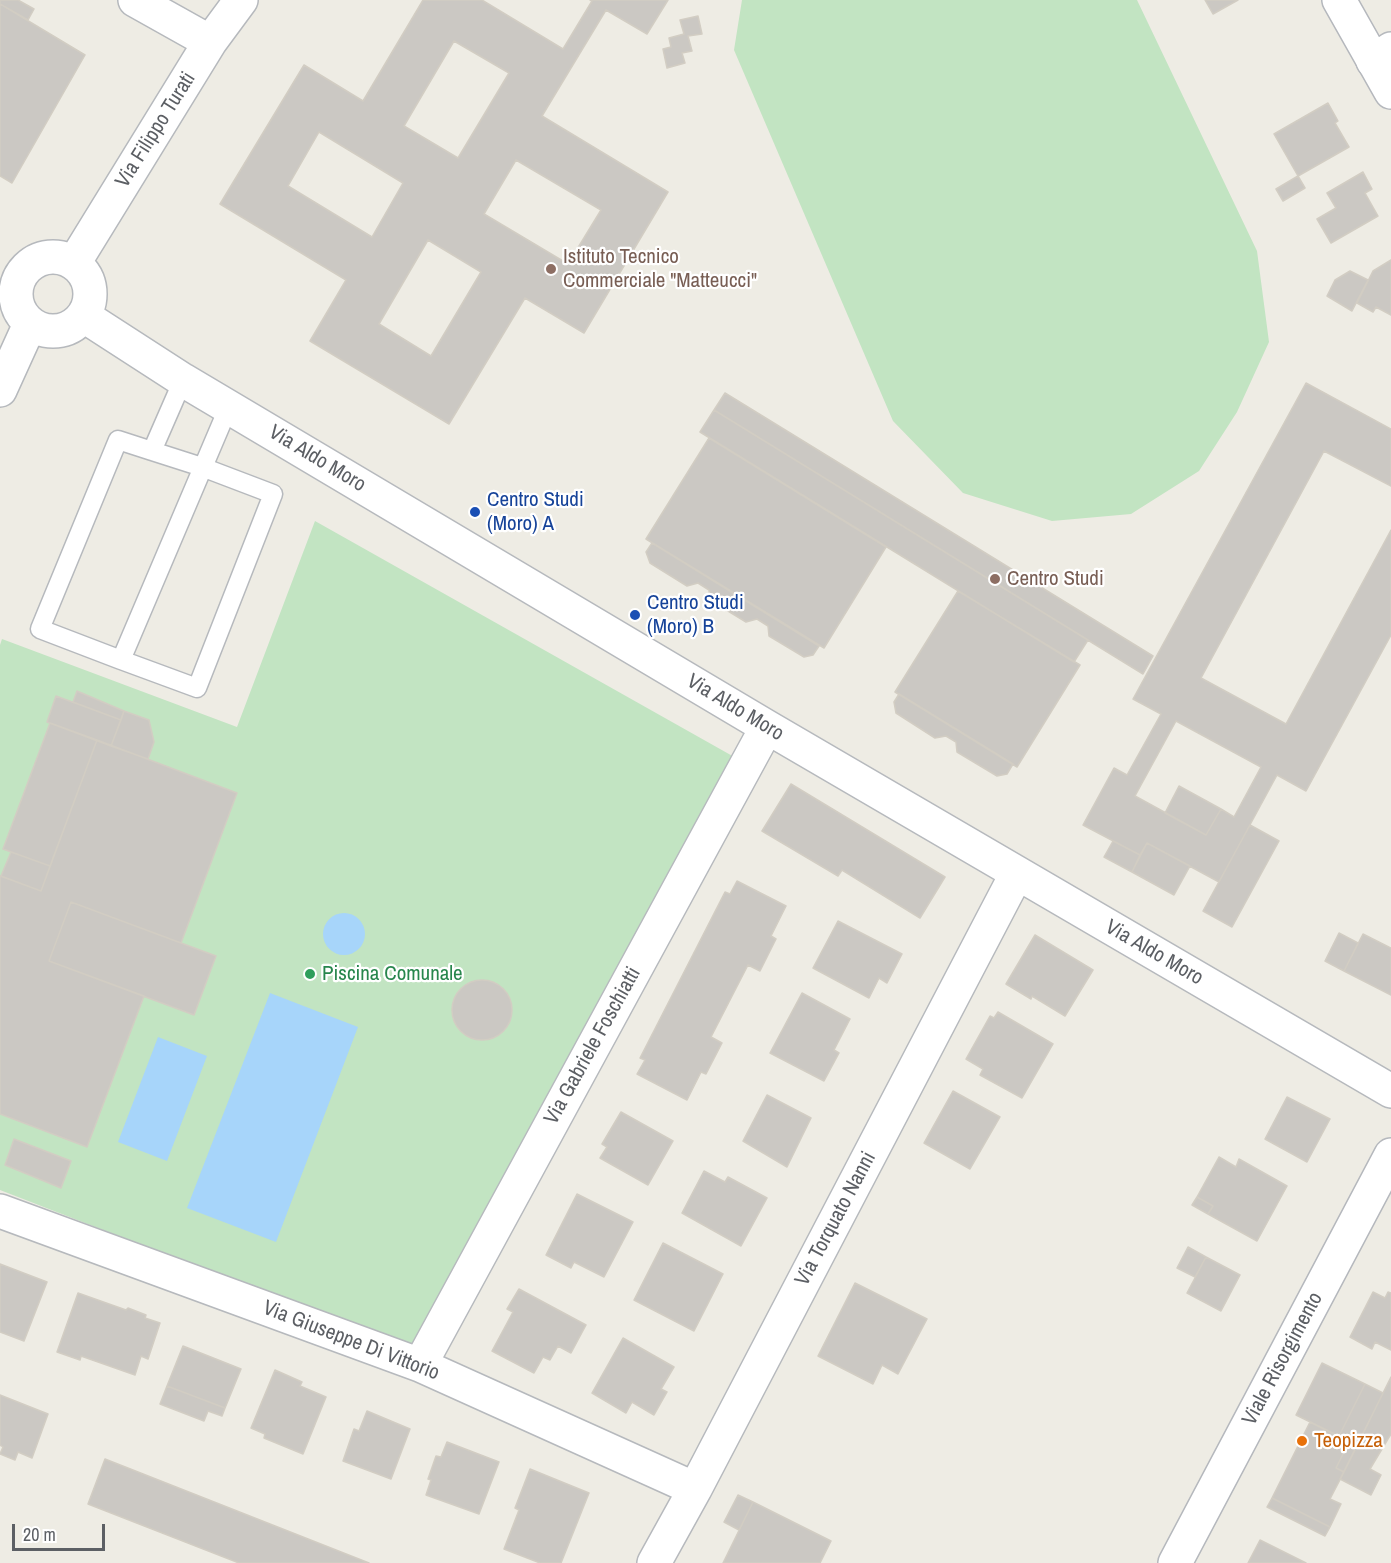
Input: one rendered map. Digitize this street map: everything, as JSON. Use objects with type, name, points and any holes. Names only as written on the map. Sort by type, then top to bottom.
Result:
[{"type":"street","points":[[135,0],[210,42]]},
{"type":"street","name":"Via Filippo Turati","points":[[74,263],[210,42],[241,0]]},
{"type":"street","points":[[1339,0],[1382,55],[1391,92]]},
{"type":"street","points":[[53,256],[74,263],[83,271],[91,293],[84,316],[65,330],[53,332],[41,330],[30,324],[22,316],[8,288],[18,281],[23,271],[42,258],[53,256]]},
{"type":"street","name":"Via Aldo Moro","points":[[84,316],[183,380],[767,727],[1391,1091]]},
{"type":"street","points":[[0,390],[30,324]]},
{"type":"street","name":"Via Gabriele Foschiatti","points":[[420,1365],[767,727]]},
{"type":"street","name":"Via Torquato Nanni","points":[[654,1563],[695,1489],[1017,873]]},
{"type":"street","name":"Viale Risorgimento","points":[[1175,1563],[1391,1155]]},
{"type":"street","name":"Via Giuseppe Di Vittorio","points":[[0,1211],[420,1365],[695,1489]]},
{"type":"lane","points":[[152,452],[183,380]]},
{"type":"lane","points":[[121,660],[229,406]]},
{"type":"lane","points":[[118,440],[202,467],[273,494],[196,688],[40,629],[118,440]]},
{"type":"green space","points":[[742,0],[1137,0],[1257,251],[1269,342],[1237,412],[1199,471],[1131,514],[1052,521],[963,493],[893,421],[734,50]]},
{"type":"green space","name":"Piscina Comunale","points":[[315,521],[736,758],[415,1351],[0,1190],[0,645],[2,639],[237,727]]},
{"type":"water","points":[[344,913],[359,919],[365,934],[359,949],[344,955],[329,949],[323,934],[329,919]]},
{"type":"water","points":[[270,993],[358,1027],[276,1242],[187,1208]]},
{"type":"water","points":[[158,1037],[207,1056],[167,1161],[118,1142]]},
{"type":"building","points":[[0,0],[18,0],[34,9],[28,20],[0,4]]},
{"type":"building","points":[[423,0],[482,0],[563,49],[592,1],[590,0],[668,0],[647,34],[606,10],[542,116],[668,192],[584,333],[525,298],[449,424],[310,341],[346,280],[220,204],[304,65],[363,101]],"holes":[[[454,41],[509,73],[458,158],[404,126]],[[319,132],[403,183],[372,237],[288,186]],[[516,160],[601,210],[568,264],[484,214]],[[428,240],[481,272],[431,356],[379,324]]]},
{"type":"building","points":[[1205,0],[1238,0],[1213,14]]},
{"type":"building","points":[[0,4],[85,55],[12,183],[0,176]]},
{"type":"building","points":[[698,16],[702,34],[688,36],[692,51],[682,53],[685,63],[667,68],[663,49],[671,47],[669,38],[684,34],[680,20]]},
{"type":"building","points":[[1328,103],[1338,121],[1335,123],[1349,147],[1298,176],[1274,134]]},
{"type":"building","points":[[1363,172],[1372,189],[1365,193],[1378,216],[1331,243],[1317,219],[1336,208],[1327,193]]},
{"type":"building","points":[[1298,176],[1305,188],[1283,201],[1276,189]]},
{"type":"building","points":[[1391,260],[1391,315],[1376,307],[1373,312],[1357,303],[1373,271]]},
{"type":"building","points":[[1350,271],[1368,280],[1352,311],[1327,296],[1335,280]]},
{"type":"building","points":[[1306,383],[1391,429],[1391,486],[1324,451],[1201,678],[1286,724],[1391,530],[1391,635],[1306,791],[1277,775],[1219,882],[1147,843],[1140,855],[1083,825],[1114,768],[1127,775],[1161,714],[1133,699]],"holes":[[[1176,721],[1261,767],[1234,817],[1221,809],[1206,835],[1135,796]]]},
{"type":"building","points":[[725,393],[1153,656],[1143,674],[714,410]]},
{"type":"building","points":[[714,410],[1088,640],[1074,662],[700,432]]},
{"type":"building","points":[[709,438],[886,547],[824,648],[646,539]]},
{"type":"building","points":[[652,543],[819,646],[813,655],[804,657],[769,636],[768,626],[757,619],[746,622],[710,600],[709,590],[698,583],[687,586],[650,563],[646,552]]},
{"type":"building","points":[[958,591],[1080,665],[1017,767],[895,692]]},
{"type":"building","points":[[77,691],[124,711],[121,720],[73,702]]},
{"type":"building","points":[[899,694],[1013,764],[1007,774],[997,776],[957,752],[956,742],[946,736],[935,738],[896,713],[894,702]]},
{"type":"building","points":[[56,696],[121,720],[111,746],[47,722]]},
{"type":"building","points":[[124,711],[149,720],[154,742],[148,759],[111,746]]},
{"type":"building","points":[[50,723],[97,740],[50,866],[3,849]]},
{"type":"building","points":[[97,740],[237,793],[181,943],[71,902],[49,961],[144,996],[87,1147],[0,1114],[0,876],[41,891]]},
{"type":"building","points":[[791,784],[945,877],[920,918],[842,870],[838,876],[762,831]]},
{"type":"building","points":[[1179,786],[1221,809],[1206,835],[1165,813]]},
{"type":"building","points":[[1250,825],[1279,841],[1232,927],[1203,911]]},
{"type":"building","points":[[1113,841],[1140,855],[1132,872],[1104,857]]},
{"type":"building","points":[[1147,843],[1190,866],[1174,895],[1132,872]]},
{"type":"building","points":[[11,852],[50,866],[41,891],[1,876]]},
{"type":"building","points":[[737,881],[786,906],[771,936],[776,939],[760,971],[748,965],[711,1037],[722,1043],[706,1074],[701,1072],[687,1100],[637,1074],[645,1060],[640,1058],[725,892],[730,894]]},
{"type":"building","points":[[71,902],[216,956],[194,1015],[49,961]]},
{"type":"building","points":[[838,921],[902,954],[887,983],[879,978],[869,998],[813,968]]},
{"type":"building","points":[[1339,933],[1358,943],[1344,971],[1325,961]]},
{"type":"building","points":[[1363,934],[1391,948],[1391,995],[1344,971]]},
{"type":"building","points":[[1035,935],[1093,970],[1065,1016],[1032,996],[1031,999],[1006,984]]},
{"type":"building","points":[[476,980],[488,980],[499,985],[507,993],[512,1010],[510,1022],[499,1035],[488,1040],[476,1040],[465,1035],[457,1027],[452,1016],[452,1004],[457,993],[465,985]]},
{"type":"building","points":[[802,993],[850,1019],[834,1050],[839,1053],[824,1081],[770,1053]]},
{"type":"building","points":[[998,1012],[1053,1044],[1022,1098],[980,1075],[983,1069],[966,1059],[990,1016],[994,1018]]},
{"type":"building","points":[[953,1091],[1000,1117],[970,1169],[924,1143]]},
{"type":"building","points":[[767,1095],[811,1118],[787,1167],[743,1141]]},
{"type":"building","points":[[1287,1097],[1330,1119],[1307,1162],[1265,1139]]},
{"type":"building","points":[[621,1112],[673,1141],[648,1185],[600,1158],[607,1147],[602,1144]]},
{"type":"building","points":[[14,1139],[71,1161],[61,1188],[5,1165]]},
{"type":"building","points":[[1219,1157],[1236,1167],[1239,1159],[1287,1186],[1257,1241],[1208,1214],[1213,1206],[1197,1197]]},
{"type":"building","points":[[704,1171],[725,1182],[728,1177],[767,1198],[741,1246],[682,1213]]},
{"type":"building","points":[[577,1194],[633,1222],[604,1277],[574,1262],[571,1268],[546,1255]]},
{"type":"building","points":[[1197,1197],[1213,1206],[1208,1214],[1192,1205]]},
{"type":"building","points":[[663,1243],[723,1274],[694,1331],[634,1300]]},
{"type":"building","points":[[1188,1247],[1206,1257],[1195,1277],[1177,1268]]},
{"type":"building","points":[[1206,1257],[1240,1275],[1221,1311],[1187,1293]]},
{"type":"building","points":[[0,1264],[47,1282],[24,1341],[0,1332]]},
{"type":"building","points":[[855,1283],[927,1319],[898,1374],[882,1365],[873,1384],[818,1356]]},
{"type":"building","points":[[519,1289],[586,1325],[571,1353],[558,1346],[550,1360],[543,1357],[534,1373],[492,1351],[513,1312],[507,1309]]},
{"type":"building","points":[[1373,1292],[1385,1298],[1388,1292],[1391,1293],[1391,1350],[1375,1342],[1372,1349],[1350,1337]]},
{"type":"building","points":[[78,1293],[126,1310],[128,1308],[146,1315],[145,1318],[160,1323],[148,1359],[141,1356],[135,1375],[81,1356],[80,1360],[57,1352]]},
{"type":"building","points":[[623,1338],[674,1367],[661,1389],[667,1392],[654,1415],[632,1402],[626,1413],[592,1393]]},
{"type":"building","points":[[183,1346],[241,1369],[225,1408],[167,1386]]},
{"type":"building","points":[[1322,1363],[1365,1384],[1339,1436],[1296,1415]]},
{"type":"building","points":[[275,1370],[302,1382],[300,1386],[326,1397],[303,1454],[264,1438],[265,1434],[251,1428]]},
{"type":"building","points":[[1391,1377],[1391,1434],[1370,1469],[1381,1475],[1371,1495],[1340,1479]]},
{"type":"building","points":[[1365,1384],[1383,1393],[1357,1446],[1339,1436]]},
{"type":"building","points":[[167,1386],[225,1408],[222,1416],[208,1411],[204,1421],[160,1404]]},
{"type":"building","points":[[0,1395],[48,1414],[32,1458],[18,1452],[15,1460],[0,1454],[3,1447],[0,1445]]},
{"type":"building","points":[[367,1411],[410,1429],[391,1479],[343,1461],[354,1429],[359,1431]]},
{"type":"building","points":[[1310,1422],[1349,1442],[1336,1468],[1344,1472],[1330,1499],[1341,1504],[1330,1527],[1272,1498]]},
{"type":"building","points":[[447,1442],[499,1462],[479,1514],[426,1495],[431,1480],[428,1479],[436,1456],[441,1457]]},
{"type":"building","points":[[1349,1442],[1357,1446],[1344,1472],[1336,1468]]},
{"type":"building","points":[[105,1459],[369,1563],[239,1563],[88,1504]]},
{"type":"building","points":[[530,1469],[589,1493],[561,1563],[540,1563],[504,1549],[519,1510],[515,1508]]},
{"type":"building","points":[[738,1495],[753,1502],[739,1530],[724,1522]]},
{"type":"building","points":[[1272,1498],[1330,1527],[1325,1536],[1267,1507]]},
{"type":"building","points":[[753,1502],[831,1541],[820,1563],[723,1563]]},
{"type":"building","points":[[1260,1540],[1306,1563],[1248,1563]]},
{"type":"place","name":"Istituto Tecnico Commerciale \"Matteucci\"","points":[[551,269]]},
{"type":"place","name":"Centro Studi (Moro) A","points":[[475,512]]},
{"type":"place","name":"Centro Studi","points":[[995,579]]},
{"type":"place","name":"Centro Studi (Moro) B","points":[[635,615]]},
{"type":"place","name":"Piscina Comunale","points":[[310,974]]},
{"type":"place","name":"Teopizza","points":[[1302,1441]]}]
